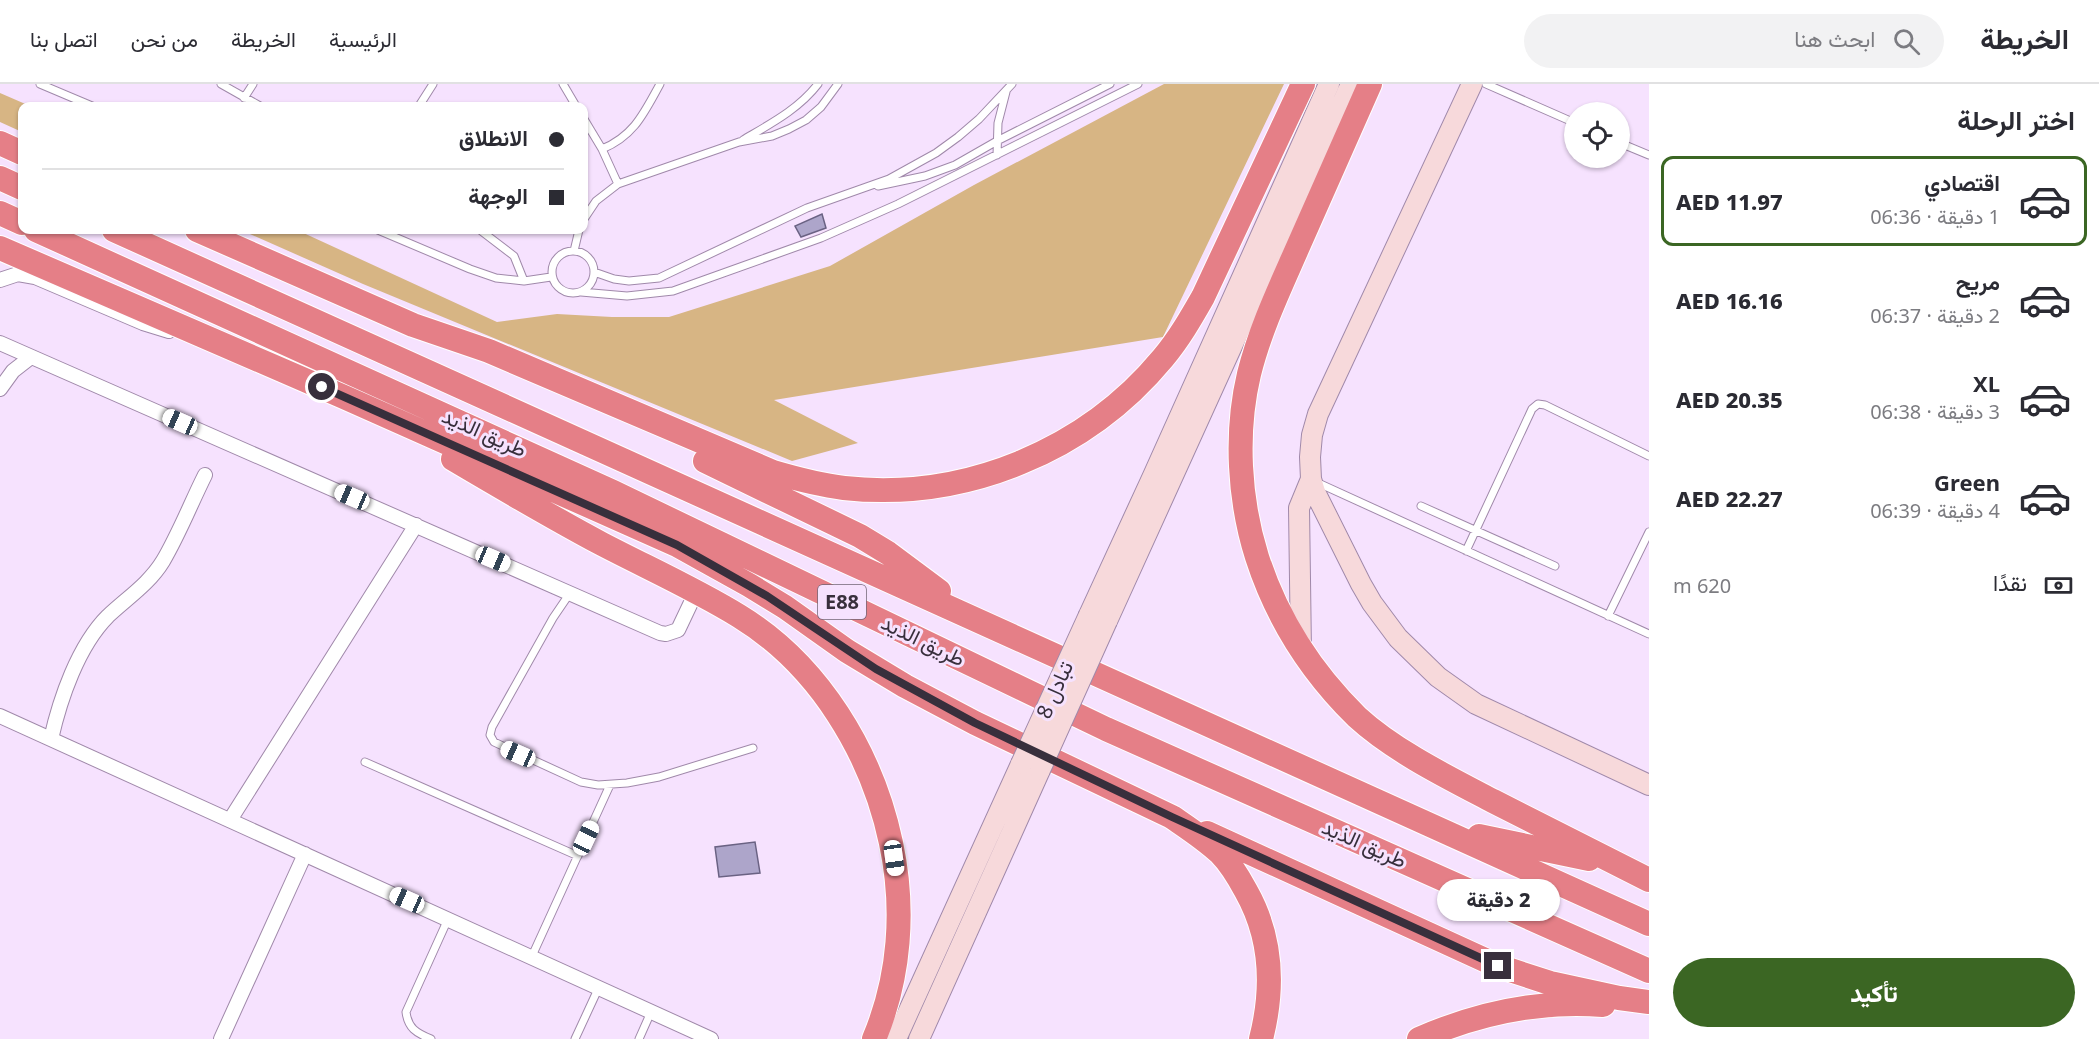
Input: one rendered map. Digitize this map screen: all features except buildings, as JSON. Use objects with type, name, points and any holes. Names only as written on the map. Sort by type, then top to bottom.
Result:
[{"type":"highway","points":[[413,325],[489,351],[740,459],[808,482],[844,488],[898,490],[951,484],[987,476],[1042,453],[1084,430],[1140,384],[1164,357],[1185,328],[1203,297],[1303,84]]},
{"type":"highway","points":[[1370,84],[1264,324],[1249,375],[1241,428],[1242,482],[1250,536],[1267,587],[1301,651],[1322,680],[1359,718],[1401,749],[1449,778],[1649,880]]},
{"type":"highway","points":[[0,143],[18,151]]},
{"type":"highway","points":[[0,178],[18,186]]},
{"type":"highway","points":[[0,213],[18,221]]},
{"type":"highway","name":"طريق الذيد","points":[[45,234],[613,492],[1106,729],[1649,972]]},
{"type":"highway","name":"طريق الذيد","points":[[123,234],[1649,924]]},
{"type":"highway","points":[[206,234],[413,325],[499,368],[618,419],[860,536],[888,553],[971,617]]},
{"type":"highway","points":[[0,248],[677,545],[785,607],[847,651],[904,686],[984,728],[1172,817],[1498,966],[1550,983],[1649,1002]]},
{"type":"highway","points":[[344,397],[530,505],[740,617],[765,635],[810,678],[847,728],[864,759],[877,791],[894,858],[899,925],[896,959],[890,993],[874,1039]]},
{"type":"highway","points":[[1172,817],[1221,854],[1239,877],[1263,929],[1269,957],[1270,987],[1267,1016],[1261,1039]]},
{"type":"highway","points":[[1440,830],[1620,866]]},
{"type":"highway","points":[[1419,1039],[1450,1025],[1524,1006],[1601,1005],[1649,1013]]},
{"type":"main road","points":[[919,1039],[1040,770],[1153,476],[1329,84]]},
{"type":"main road","points":[[1098,618],[1351,84]]},
{"type":"main road","points":[[1472,84],[1318,414],[1312,435],[1311,480],[1321,506],[1372,603],[1398,638],[1438,677],[1476,704],[1649,784]]},
{"type":"main road","points":[[1301,651],[1299,508],[1311,480]]},
{"type":"main road","name":"تبادل 8","points":[[896,1039],[1021,764],[1098,618]]},
{"type":"street","points":[[0,280],[10,276],[27,275],[153,327],[177,332],[191,332]]},
{"type":"street","points":[[2,342],[31,357],[666,634],[678,630],[682,625],[696,592]]},
{"type":"street","points":[[0,389],[13,371],[31,357]]},
{"type":"street","points":[[51,739],[67,687],[84,650],[108,617],[139,590],[163,561],[205,475]]},
{"type":"street","points":[[230,820],[416,525]]},
{"type":"street","points":[[0,716],[711,1039]]},
{"type":"street","points":[[221,1039],[305,854]]},
{"type":"lane","points":[[40,84],[83,102]]},
{"type":"lane","points":[[221,84],[252,102]]},
{"type":"lane","points":[[244,98],[253,84]]},
{"type":"lane","points":[[422,102],[433,84]]},
{"type":"lane","points":[[563,84],[574,102]]},
{"type":"lane","points":[[602,149],[624,138],[633,129],[660,84]]},
{"type":"lane","points":[[739,142],[786,114],[818,84]]},
{"type":"lane","points":[[588,213],[596,201],[618,184],[739,142],[772,136],[789,129],[806,120],[821,107],[838,84]]},
{"type":"lane","points":[[863,188],[894,184],[955,165],[996,141],[1110,84]]},
{"type":"lane","points":[[581,292],[588,287],[594,272],[588,257],[574,251],[567,252],[555,260],[551,277],[554,284],[566,293],[627,296],[673,291],[860,222],[1138,84]]},
{"type":"lane","points":[[1486,84],[1564,118]]},
{"type":"lane","points":[[997,155],[998,123],[1010,85]]},
{"type":"lane","points":[[594,272],[629,281],[659,278],[777,222],[913,167],[936,153],[979,119],[1010,85]]},
{"type":"lane","points":[[588,126],[618,184]]},
{"type":"lane","points":[[1630,147],[1649,155]]},
{"type":"lane","points":[[388,234],[496,278],[524,280],[551,277]]},
{"type":"lane","points":[[486,234],[508,249],[514,256],[524,280]]},
{"type":"lane","points":[[574,251],[578,234]]},
{"type":"lane","points":[[1466,551],[1532,409],[1538,404],[1545,405],[1649,456]]},
{"type":"lane","points":[[1311,480],[1649,634]]},
{"type":"lane","points":[[1421,506],[1555,566]]},
{"type":"lane","points":[[1608,616],[1649,532]]},
{"type":"lane","points":[[570,593],[492,727],[490,735],[497,745],[580,782],[610,785],[659,777],[753,748]]},
{"type":"lane","points":[[365,762],[578,856]]},
{"type":"lane","points":[[532,957],[610,785]]},
{"type":"lane","points":[[431,1039],[410,1027],[406,1012],[448,919]]},
{"type":"lane","points":[[575,1039],[599,987]]},
{"type":"lane","points":[[639,1039],[651,1012]]},
{"type":"shaded area","points":[[1164,84],[1284,84],[1163,337],[774,400],[858,443],[792,461],[363,284],[250,234],[306,234],[497,322],[557,314],[669,317],[830,266],[974,185]]},
{"type":"shaded area","points":[[0,93],[21,102],[18,102],[18,130],[0,122]]},
{"type":"route","points":[[322,387],[677,545],[785,607],[847,651],[904,686],[975,723],[1172,817],[1498,966]]}]
